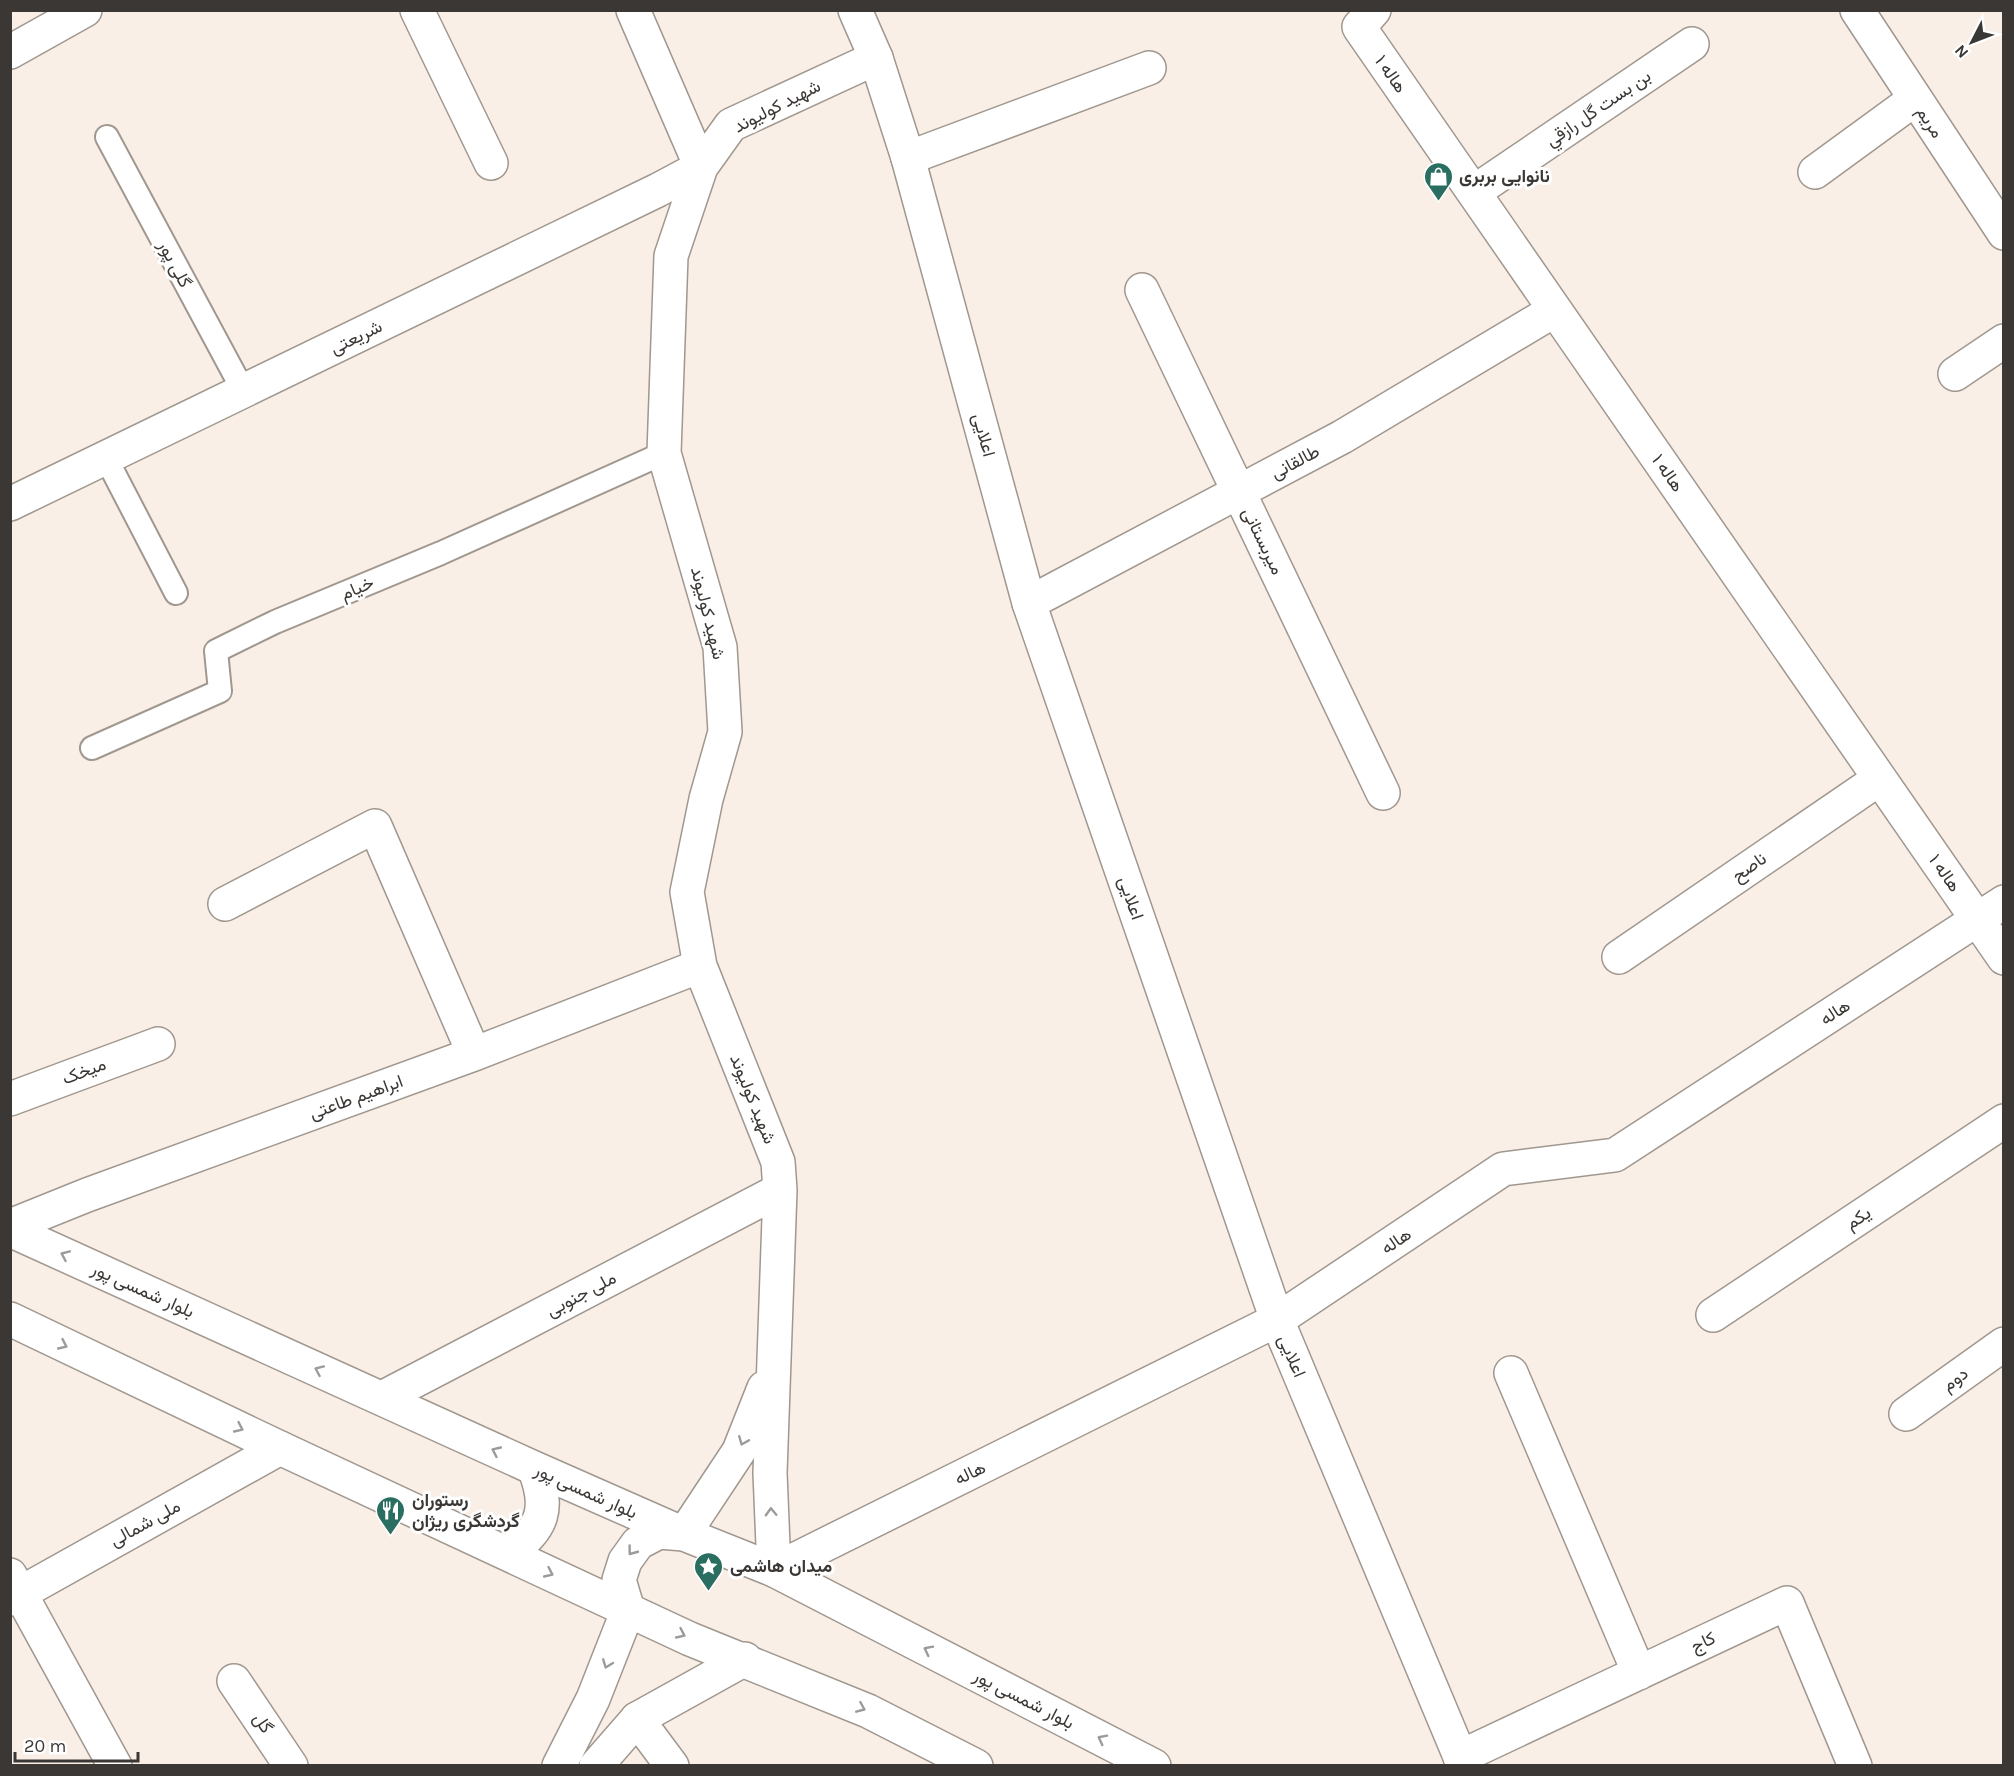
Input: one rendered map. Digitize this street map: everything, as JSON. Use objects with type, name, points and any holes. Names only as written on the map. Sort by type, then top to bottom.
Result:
[{"type":"street","points":[[10,52],[85,10]]},
{"type":"street","points":[[417,10],[491,163]]},
{"type":"street","points":[[633,10],[701,167]]},
{"type":"street","name":"اعلایی","points":[[855,10],[876,58],[908,158],[1029,603],[1277,1320],[1462,1761]]},
{"type":"street","name":"مریم","points":[[1857,10],[2004,233]]},
{"type":"street","name":"هاله ۱","points":[[1367,19],[1474,192],[2004,958]]},
{"type":"street","name":"بن بست گل رازقي","points":[[1474,192],[1692,44]]},
{"type":"street","name":"شهید کولیوند","points":[[774,1570],[770,1473],[780,1190],[778,1162],[700,966],[687,892],[706,799],[725,732],[720,647],[664,453],[671,256],[701,167],[731,125],[876,58]]},
{"type":"street","points":[[908,158],[1149,68]]},
{"type":"street","points":[[1815,172],[1915,99]]},
{"type":"street","name":"شریعتی","points":[[10,504],[244,392],[701,167]]},
{"type":"street","name":"میربستانی","points":[[1142,290],[1383,793]]},
{"type":"street","name":"طالقانی","points":[[1029,603],[1342,436],[1555,310]]},
{"type":"street","points":[[1955,374],[2004,341]]},
{"type":"street","name":"ناصح","points":[[1619,957],[1879,779]]},
{"type":"street","points":[[225,904],[375,826],[474,1054]]},
{"type":"street","name":"هاله","points":[[774,1570],[1277,1320],[1503,1169],[1615,1155],[2004,902]]},
{"type":"street","name":"ابراهیم طاعتی","points":[[10,1228],[87,1195],[474,1054],[700,966]]},
{"type":"street","name":"میخک","points":[[10,1099],[158,1044]]},
{"type":"street","name":"یکم","points":[[1713,1315],[2004,1121]]},
{"type":"street","name":"ملی جنوبی","points":[[382,1398],[780,1190]]},
{"type":"street","name":"بلوار شمسی پور","points":[[10,1228],[534,1468],[684,1534],[774,1570],[1154,1766]]},
{"type":"street","points":[[10,1319],[690,1639],[745,1659],[868,1711],[968,1763]]},
{"type":"street","name":"دوم","points":[[1906,1414],[2004,1344]]},
{"type":"street","name":"شهید کولیوند","points":[[684,1534],[739,1451],[773,1367]]},
{"type":"street","points":[[1511,1373],[1639,1672]]},
{"type":"street","name":"ملی شمالی","points":[[14,1589],[280,1448]]},
{"type":"street","points":[[508,1553],[525,1542],[537,1527],[543,1507],[541,1487],[534,1468]]},
{"type":"street","points":[[559,1766],[593,1699],[628,1610],[619,1580],[625,1561],[639,1543],[659,1532],[684,1534]]},
{"type":"street","points":[[14,1589],[115,1766]]},
{"type":"street","name":"کاج","points":[[1462,1761],[1639,1672],[1787,1603],[1855,1766]]},
{"type":"street","points":[[596,1766],[637,1719],[745,1659]]},
{"type":"street","name":"گل","points":[[234,1681],[291,1766]]},
{"type":"street","points":[[637,1719],[672,1766]]},
{"type":"lane","name":"گلی پور","points":[[107,137],[244,392]]},
{"type":"lane","name":"خیام","points":[[92,748],[220,691],[216,651],[275,622],[441,552],[664,453]]},
{"type":"lane","points":[[106,458],[176,593]]},
{"type":"place","name":"نانوایی بربری","points":[[1438,202]]},
{"type":"place","name":"رستوران گردشگری ریژان","points":[[391,1536]]},
{"type":"place","name":"میدان هاشمی","points":[[709,1592]]}]
